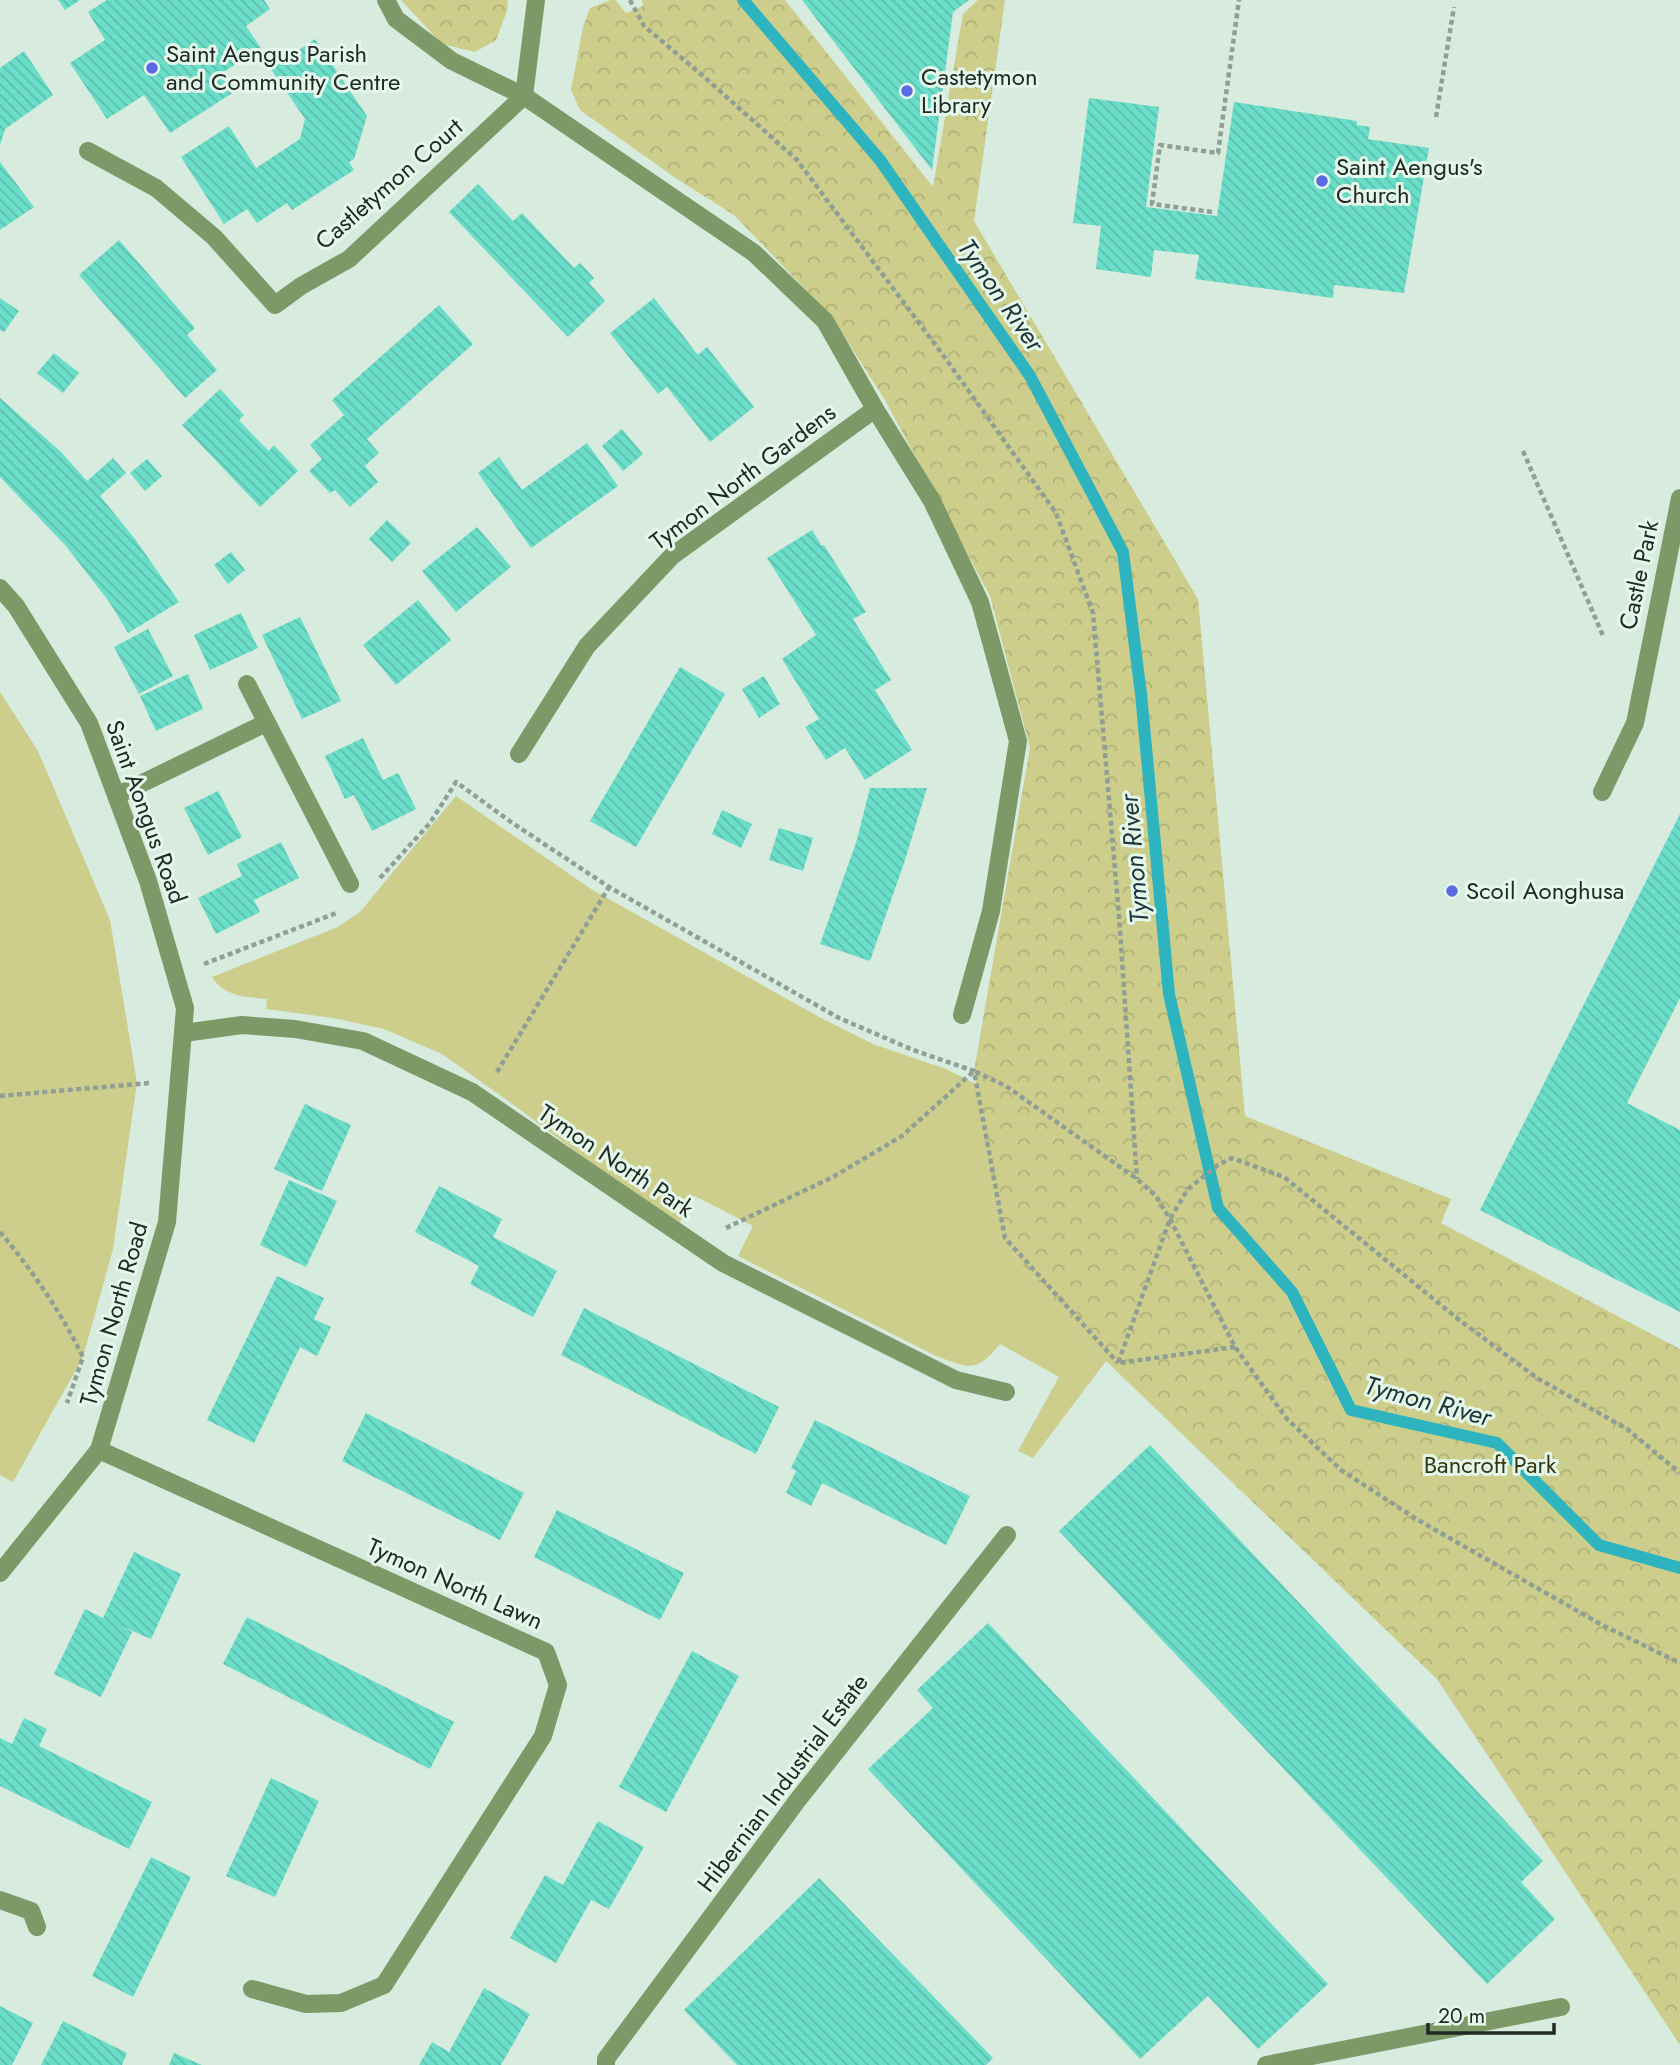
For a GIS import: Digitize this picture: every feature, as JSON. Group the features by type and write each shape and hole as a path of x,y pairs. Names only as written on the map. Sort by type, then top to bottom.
{"street":[{"name":"Tymon North Gardens","path":"386,0 396,19 452,61 524,96 754,253 825,321 875,410 932,501 980,602 1018,741 991,911 962,1015"},
{"path":"524,96 537,0"},
{"name":"Castletymon Court","path":"88,151 156,188 214,237 275,305 349,258 524,96"},
{"name":"Tymon North Gardens","path":"519,754 587,646 673,556 875,410"},
{"name":"Castle Park","path":"1602,793 1635,723 1680,498"},
{"name":"Saint Aongus Road","path":"0,589 16,606 89,723 148,881 185,1008 184,1033"},
{"path":"247,684 350,884"},
{"path":"118,795 266,723"},
{"name":"Tymon North Park","path":"184,1033 242,1025 295,1029 363,1041 472,1092 723,1263 956,1380 1006,1392"},
{"name":"Tymon North Road","path":"0,1573 99,1450 167,1222 184,1033"},
{"name":"Tymon North Lawn","path":"99,1450 547,1652 558,1685 543,1736 384,1985 341,2003 306,2004 253,1989"},
{"name":"Hibernian Industrial Estate","path":"606,2065 606,2059 797,1801 1007,1535"},
{"path":"0,1900 31,1911 37,1927"},
{"path":"1266,2065 1561,2007"}],"path":[{"path":"1212,212 1152,204 1160,145 1218,153 1239,0"},
{"path":"1436,117 1454,7"},
{"path":"1523,451 1604,638"},
{"path":"456,782 609,887 839,1018 1006,1086 1136,1179 1156,1196 1170,1219 1234,1347 1287,1419 1341,1470 1418,1520 1602,1625 1680,1663"},
{"path":"491,1082 609,887"},
{"path":"693,1244 833,1177 902,1136 974,1071"},
{"path":"974,1071 1005,1238 1118,1363"},
{"path":"0,1096 152,1083"},
{"path":"1118,1363 1170,1219 1188,1189 1217,1165 1232,1158 1284,1177 1458,1319 1537,1378 1627,1429 1680,1473"},
{"path":"0,1232 26,1262 83,1357 67,1404"},
{"path":"1118,1363 1234,1347"}],"green space":[{"path":"401,0 508,0 507,11 496,40 475,52 442,44"},
{"name":"Bancroft Park","path":"615,0 626,13 643,6 642,0 785,0 933,187 963,14 978,0 1005,0 974,221 1198,599 1245,1116 1451,1199 1441,1223 1680,1349 1680,2045 1437,1679 1106,1361 999,1238 974,1071 1030,748 990,596 885,400 831,316 734,215 674,177 580,110 571,90 583,27 590,8"},
{"path":"0,692 38,751 110,920 137,1083 113,1249 83,1357 13,1482 0,1475"},
{"path":"456,796 591,889 821,1018 873,1044 946,1069 976,1084 999,1238 1106,1361 1033,1458 1018,1451 1059,1377 1000,1344 984,1360 971,1366 936,1356 738,1256 753,1226 695,1196 679,1223 442,1054 384,1029 333,1018 266,1009 267,999 229,992 212,977 338,927 360,912"}],"building":[{"path":"58,0 80,0 65,10"},
{"name":"Saint Aengus Parish and Community Centre","path":"107,0 264,0 270,9 246,26 261,48 222,73 234,92 170,133 144,95 107,119 70,63 105,40 88,12"},
{"name":"Castetymon Library","path":"802,0 969,0 953,12 932,170"},
{"path":"315,39 367,116 354,159 349,162 354,170 292,210 287,203 257,223 247,209 224,224 181,157 229,126 256,168 300,139 305,119 271,69"},
{"path":"24,51 53,95 5,129 0,145 0,68"},
{"name":"Saint Aengus's Church","path":"1089,98 1159,107 1146,207 1217,216 1234,102 1357,121 1357,125 1370,127 1368,139 1429,148 1404,293 1334,285 1333,298 1195,279 1199,255 1154,250 1151,277 1096,269 1101,226 1073,223"},
{"path":"0,162 34,207 0,230"},
{"path":"478,184 513,221 522,213 574,268 580,263 594,278 589,283 605,301 568,337 449,212"},
{"path":"119,240 195,328 187,335 217,370 185,398 79,275"},
{"path":"0,298 19,311 4,332 0,330"},
{"path":"654,298 698,355 707,347 754,407 710,442 667,387 658,394 610,333"},
{"path":"439,305 473,344 367,439 379,453 365,466 378,482 350,507 335,490 330,493 309,471 322,459 310,445 344,415 332,400"},
{"path":"54,353 79,373 63,393 37,373"},
{"path":"220,389 244,415 239,420 251,433 269,451 274,445 298,471 260,507 182,425"},
{"path":"0,398 61,452 87,481 113,458 126,473 100,496 135,539 179,602 128,633 110,603 66,546 0,477"},
{"path":"622,429 643,454 623,471 602,446"},
{"path":"587,443 618,486 531,548 478,473 499,457 522,490"},
{"path":"147,459 162,476 145,491 130,473"},
{"path":"387,520 411,543 392,562 369,539"},
{"path":"477,527 511,567 456,612 422,571"},
{"path":"812,530 866,612 853,619 891,680 875,690 912,750 865,780 845,748 826,760 805,727 819,719 782,659 816,635 767,558"},
{"path":"231,552 245,570 228,584 214,565"},
{"path":"418,600 451,640 396,685 363,645"},
{"path":"241,613 258,648 210,670 194,635"},
{"path":"300,617 341,701 302,719 262,635"},
{"path":"148,629 173,676 139,694 114,647"},
{"path":"680,667 725,694 636,847 590,821"},
{"path":"188,674 203,709 156,731 140,696"},
{"path":"764,676 780,704 759,718 742,689"},
{"path":"363,738 383,780 398,773 416,809 372,831 354,795 345,799 325,756"},
{"path":"870,788 927,788 870,961 820,944 856,843"},
{"path":"218,791 242,837 208,855 184,808"},
{"path":"722,810 752,824 741,848 712,834"},
{"path":"1680,814 1680,998 1627,1103 1680,1130 1680,1312 1480,1210"},
{"path":"779,828 813,838 803,871 769,860"},
{"path":"281,842 299,878 254,900 260,912 216,934 198,898 242,876 237,864"},
{"path":"305,1104 351,1125 322,1191 274,1169"},
{"path":"289,1180 337,1201 306,1267 260,1245"},
{"path":"439,1186 502,1219 493,1237 557,1271 533,1317 470,1284 479,1266 415,1232"},
{"path":"277,1276 324,1298 314,1319 331,1327 317,1356 300,1347 254,1443 207,1420"},
{"path":"584,1308 779,1407 756,1454 561,1355"},
{"path":"366,1413 524,1493 500,1540 342,1461"},
{"path":"815,1420 970,1496 946,1545 822,1483 811,1506 786,1493 796,1471 791,1468"},
{"path":"1150,1445 1543,1861 1521,1882 1555,1919 1487,1984 1059,1531"},
{"path":"557,1510 684,1573 660,1620 534,1557"},
{"path":"134,1552 181,1574 151,1639 121,1626 132,1632 101,1697 54,1674 85,1609 103,1618"},
{"path":"247,1617 454,1722 430,1769 223,1664"},
{"path":"988,1623 1328,1984 1258,2049 1208,1996 1140,2059 868,1769 933,1708 917,1690"},
{"path":"692,1651 739,1676 666,1812 619,1787"},
{"path":"24,1718 47,1729 39,1746 152,1802 129,1849 0,1786 0,1738 12,1744"},
{"path":"271,1778 319,1801 275,1897 226,1876"},
{"path":"598,1821 644,1847 609,1909 591,1900 556,1963 510,1938 545,1875 563,1885"},
{"path":"151,1857 191,1877 133,1997 92,1976"},
{"path":"819,1878 993,2058 986,2065 737,2065 684,2010"},
{"path":"484,1988 530,2014 501,2065 419,2065 432,2042 449,2052"},
{"path":"0,2006 33,2023 12,2065 0,2065"},
{"path":"63,2021 127,2053 122,2065 41,2065"},
{"path":"174,2053 202,2065 169,2065"}],"waterway":[{"name":"Tymon River","path":"743,0 880,160 1030,376 1123,552 1141,694 1169,994 1218,1208 1292,1292 1351,1410 1497,1443 1599,1545 1680,1568"}],"place":[{"name":"Saint Aengus Parish and Community Centre","path":"152,68"},
{"name":"Castetymon Library","path":"907,91"},
{"name":"Saint Aengus's Church","path":"1322,181"},
{"name":"Scoil Aonghusa","path":"1452,891"}]}
